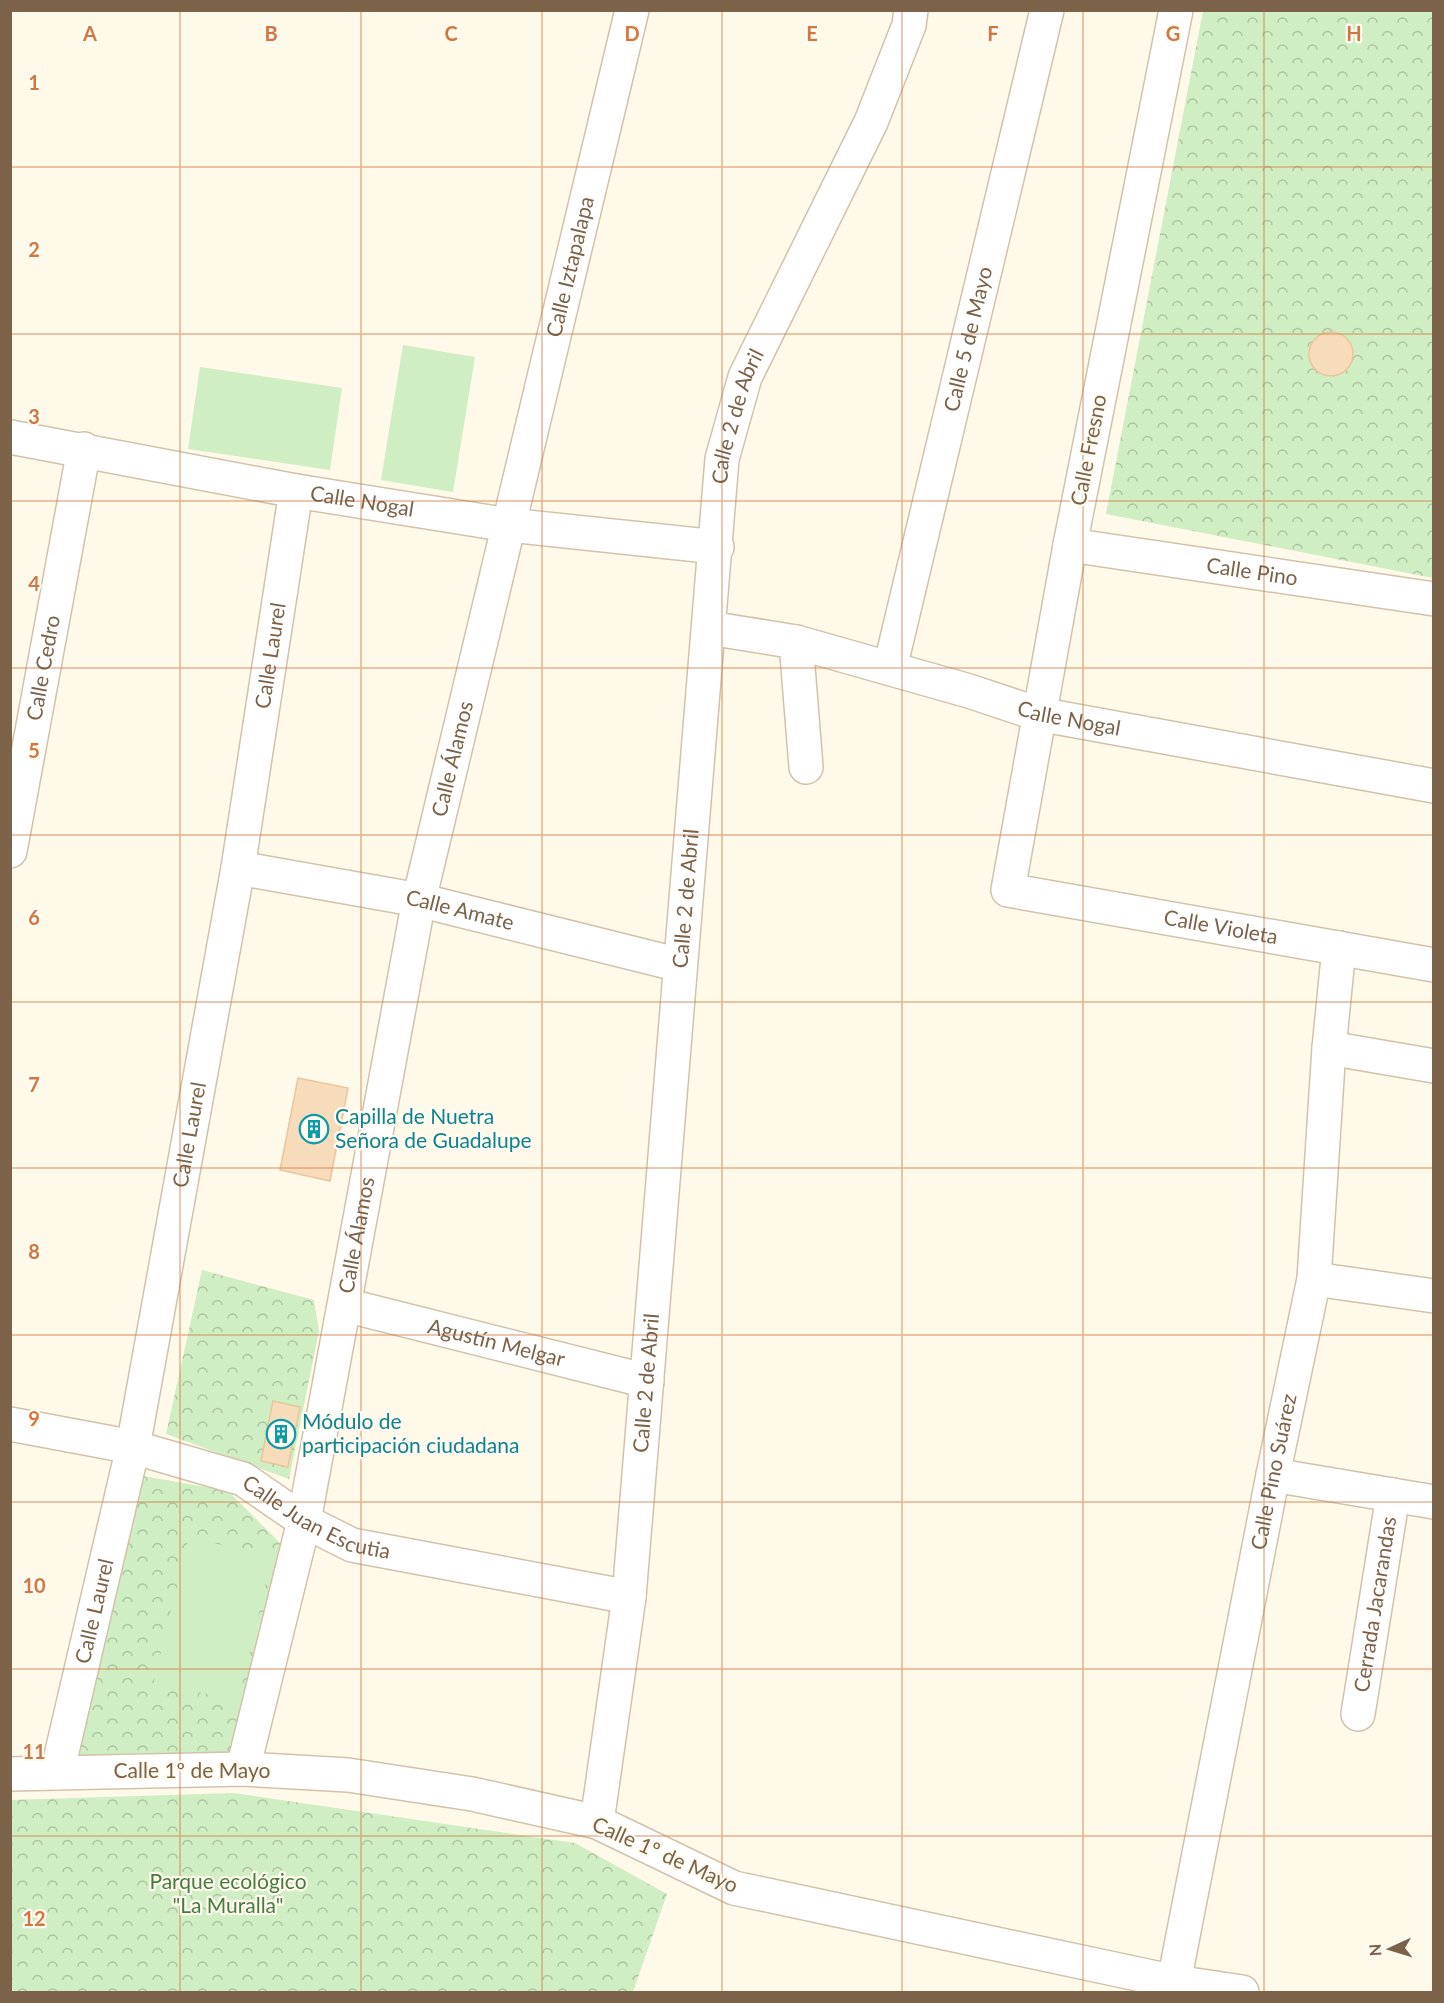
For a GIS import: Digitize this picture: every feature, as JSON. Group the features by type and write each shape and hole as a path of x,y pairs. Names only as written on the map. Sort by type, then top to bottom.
{"street":[{"name":"Calle Iztapalapa","path":"508,525 632,10"},
{"name":"Calle 2 de Abril","path":"597,1822 629,1597 680,965 717,547 722,459 745,377 872,122 909,25 911,10"},
{"name":"Calle 5 de Mayo","path":"890,668 1047,10"},
{"name":"Calle Fresno","path":"1008,890 1070,545 1176,10"},
{"name":"Calle Nogal","path":"10,437 84,449 296,491 508,525 717,547"},
{"name":"Calle Cedro","path":"10,851 84,449"},
{"name":"Calle Laurel","path":"57,1773 133,1447 238,868 296,491"},
{"name":"Calle Álamos","path":"243,1768 304,1521 419,900 508,525"},
{"name":"Calle Pino","path":"1070,545 1434,599"},
{"name":"Calle Nogal","path":"709,628 796,642 890,668 1038,714 1434,786"},
{"path":"796,642 806,766"},
{"name":"Calle Amate","path":"238,868 419,900 680,965"},
{"name":"Calle Violeta","path":"1008,890 1434,965"},
{"name":"Calle Pino Suárez","path":"1173,1987 1273,1475 1314,1279 1329,1048 1339,948"},
{"path":"1329,1048 1434,1066"},
{"path":"1314,1279 1434,1296"},
{"name":"Agustín Melgar","path":"345,1305 647,1381"},
{"name":"Calle Juan Escutia","path":"10,1424 133,1447 243,1479 304,1521 352,1545 629,1597"},
{"path":"1273,1475 1434,1502"},
{"name":"Cerrada Jacarandas","path":"1358,1714 1393,1495"},
{"name":"Calle 1º de Mayo","path":"10,1774 243,1768 359,1777 472,1794 597,1822 734,1888 1173,1987 1242,1992"}],"green space":[{"path":"1203,11 1433,11 1433,578 1106,514"},
{"path":"403,345 475,357 453,492 381,480"},
{"path":"200,367 342,388 330,470 188,449"},
{"path":"202,1270 314,1300 319,1331 289,1479 166,1434"},
{"path":"143,1476 228,1491 283,1546 236,1753 76,1756"},
{"path":"189,1537 272,1557 238,1702 154,1681"},
{"name":"Parque ecológico \"La Muralla\"","path":"233,1793 575,1843 667,1894 633,1992 11,1992 11,1800"}],"building":[{"path":"1331,332 1346,339 1353,354 1346,369 1331,376 1316,369 1309,354 1316,339"},
{"name":"Capilla de Nuetra Señora de Guadalupe","path":"298,1078 348,1088 330,1181 280,1170"},
{"name":"Módulo de participación ciudadana","path":"273,1401 300,1407 288,1467 261,1461"}],"place":[{"name":"Capilla de Nuetra Señora de Guadalupe","path":"314,1129"},
{"name":"Módulo de participación ciudadana","path":"281,1434"}]}
